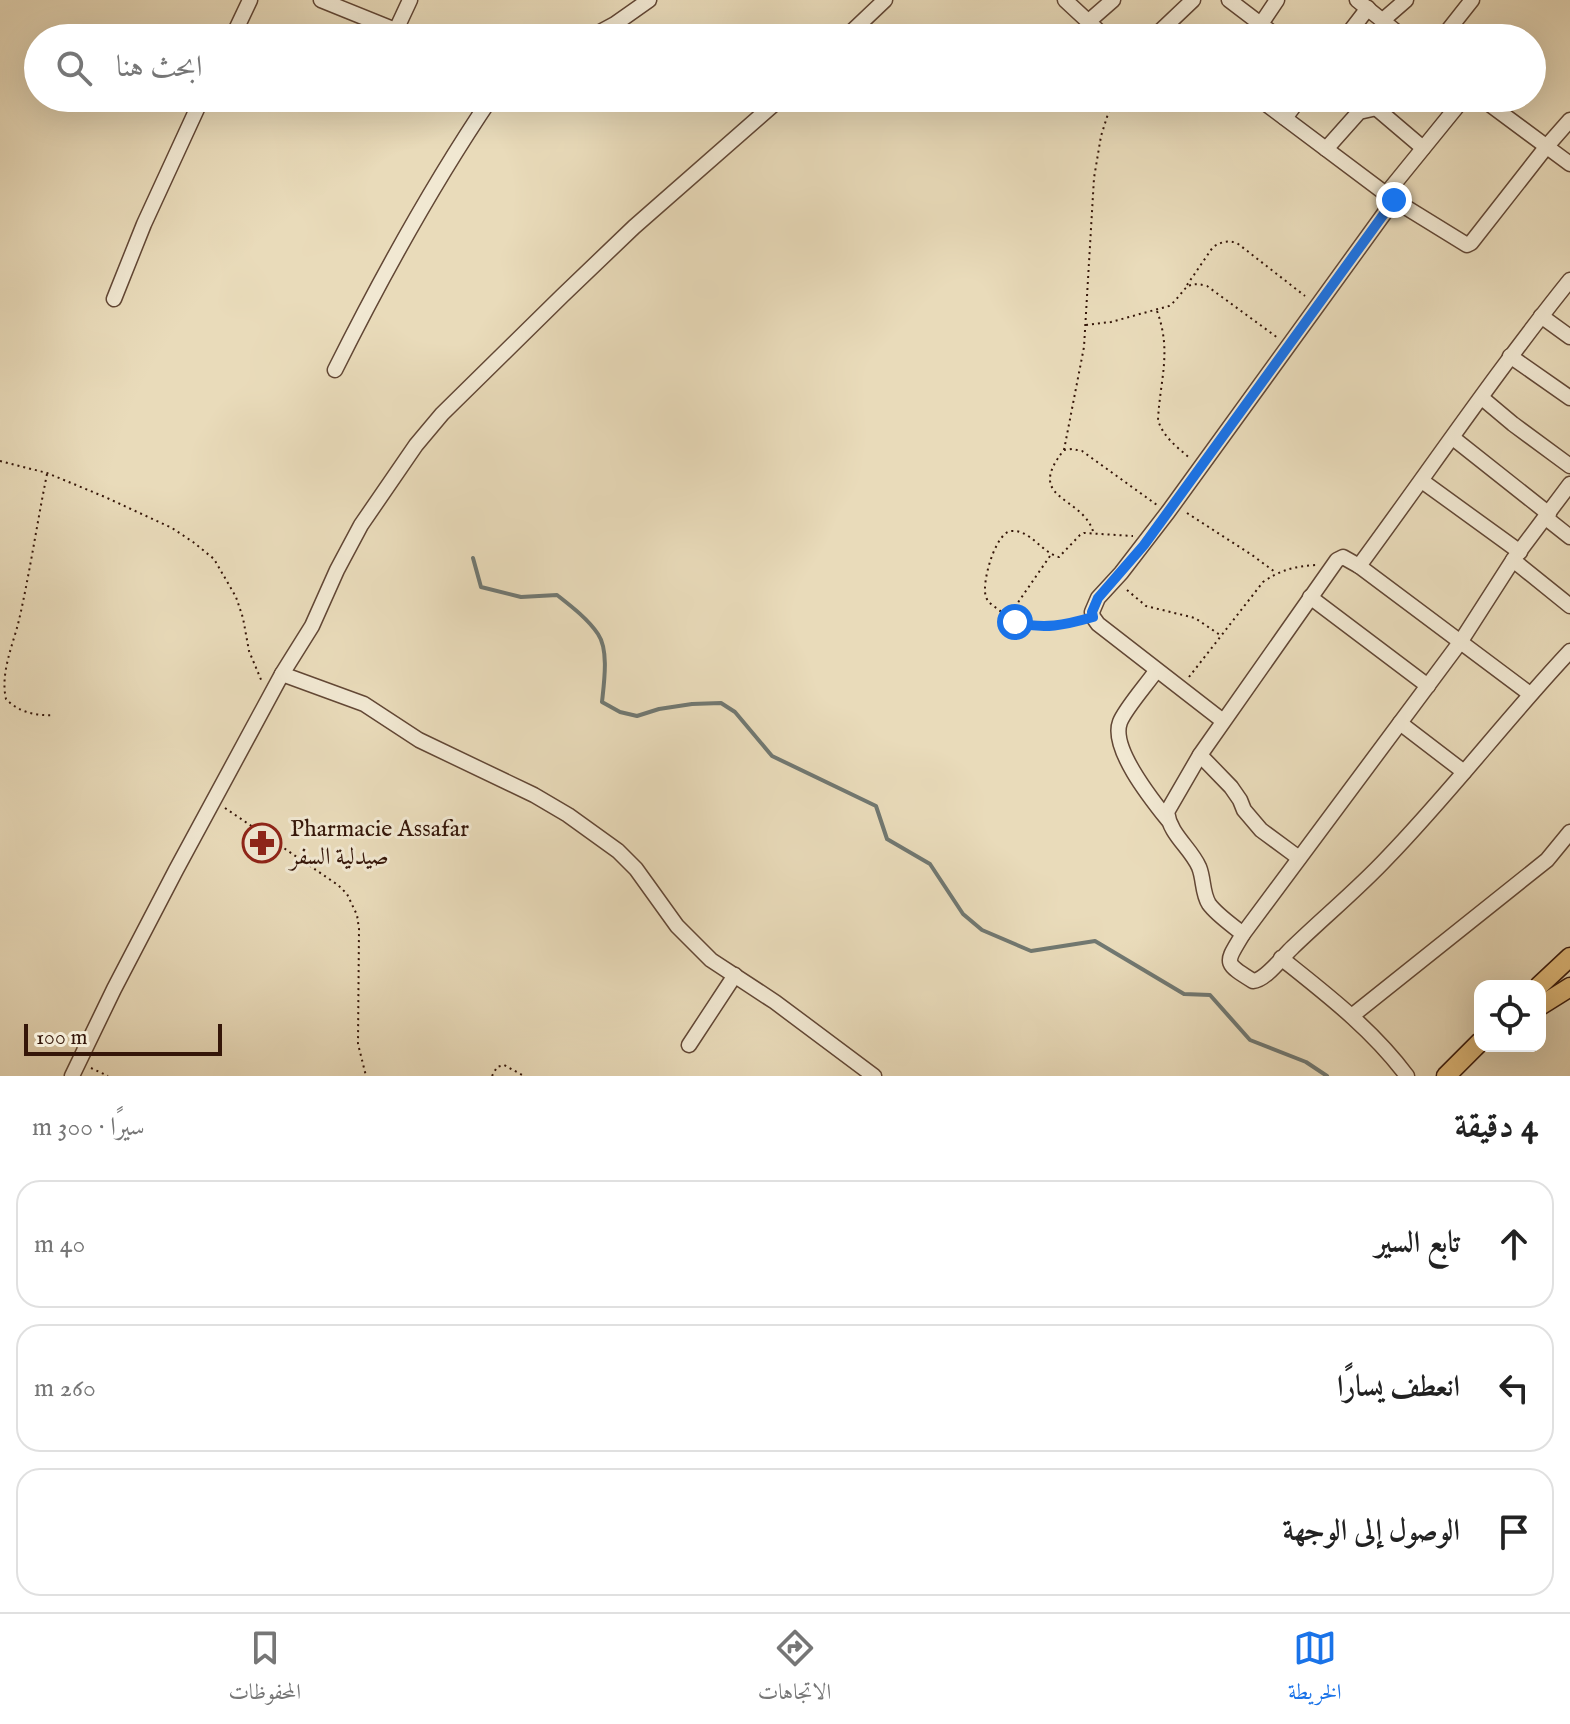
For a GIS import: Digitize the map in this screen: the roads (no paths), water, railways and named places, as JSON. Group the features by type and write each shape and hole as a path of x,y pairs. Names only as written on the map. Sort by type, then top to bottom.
{"main road":[{"path":"1545,980 1570,957"},
{"path":"1546,1002 1570,987"},
{"path":"1446,1076 1474,1048"}],"street":[{"path":"239,24 250,0"},
{"path":"321,0 381,24"},
{"path":"399,24 410,0"},
{"path":"615,24 649,0"},
{"path":"860,24 885,0"},
{"path":"1065,0 1092,24"},
{"path":"1089,21 1113,0"},
{"path":"1169,24 1193,0"},
{"path":"1229,0 1261,24 1277,0"},
{"path":"1383,20 1406,0"},
{"path":"1452,24 1467,2"},
{"path":"1352,24 1362,4 1388,24"},
{"path":"114,299 144,224 196,112"},
{"path":"335,370 402,241 482,112"},
{"path":"72,1076 214,800 282,674 312,626 361,525 416,445 442,414 634,227 765,112"},
{"path":"1277,112 1390,197 1464,245 1469,244 1570,120"},
{"path":"1285,118 1290,112"},
{"path":"1326,149 1359,112"},
{"path":"1381,112 1423,148"},
{"path":"1223,721 1098,624 1092,612 1098,598 1150,537 1318,306 1423,148 1453,112"},
{"path":"1500,112 1570,164"},
{"path":"1359,566 1510,356 1570,280"},
{"path":"1541,316 1570,337"},
{"path":"1510,356 1570,398"},
{"path":"1482,398 1570,466"},
{"path":"1453,438 1570,537"},
{"path":"1422,481 1517,556 1570,606"},
{"path":"1570,484 1517,556 1461,641 1243,934 1229,963 1253,981 1262,979 1387,859 1570,651"},
{"path":"1168,820 1170,804 1200,755 1310,597 1337,560 1343,557 1530,694"},
{"path":"1310,597 1428,686"},
{"path":"1156,671 1121,720 1120,744 1154,803 1193,857 1207,901 1243,934"},
{"path":"282,674 364,704 430,746 534,795 568,815 618,851 636,869 677,926 711,960 796,1016 874,1076"},
{"path":"1400,723 1464,772"},
{"path":"1200,755 1231,787 1244,810 1261,830 1299,858"},
{"path":"1353,1015 1547,860 1570,832"},
{"path":"1281,958 1353,1015 1407,1076"},
{"path":"689,1045 735,975"}],"waterway":[{"path":"473,558 481,587 521,597 557,595 589,623 604,649 602,702 620,712 637,716 659,709 721,703 735,712 772,756 876,806 887,839 930,864 963,914 982,930 1031,951 1095,941 1184,994 1210,995 1250,1040 1306,1062 1327,1076"}],"place":[{"name":"Pharmacie Assafar صيدلية السفر","path":"262,843"}]}
